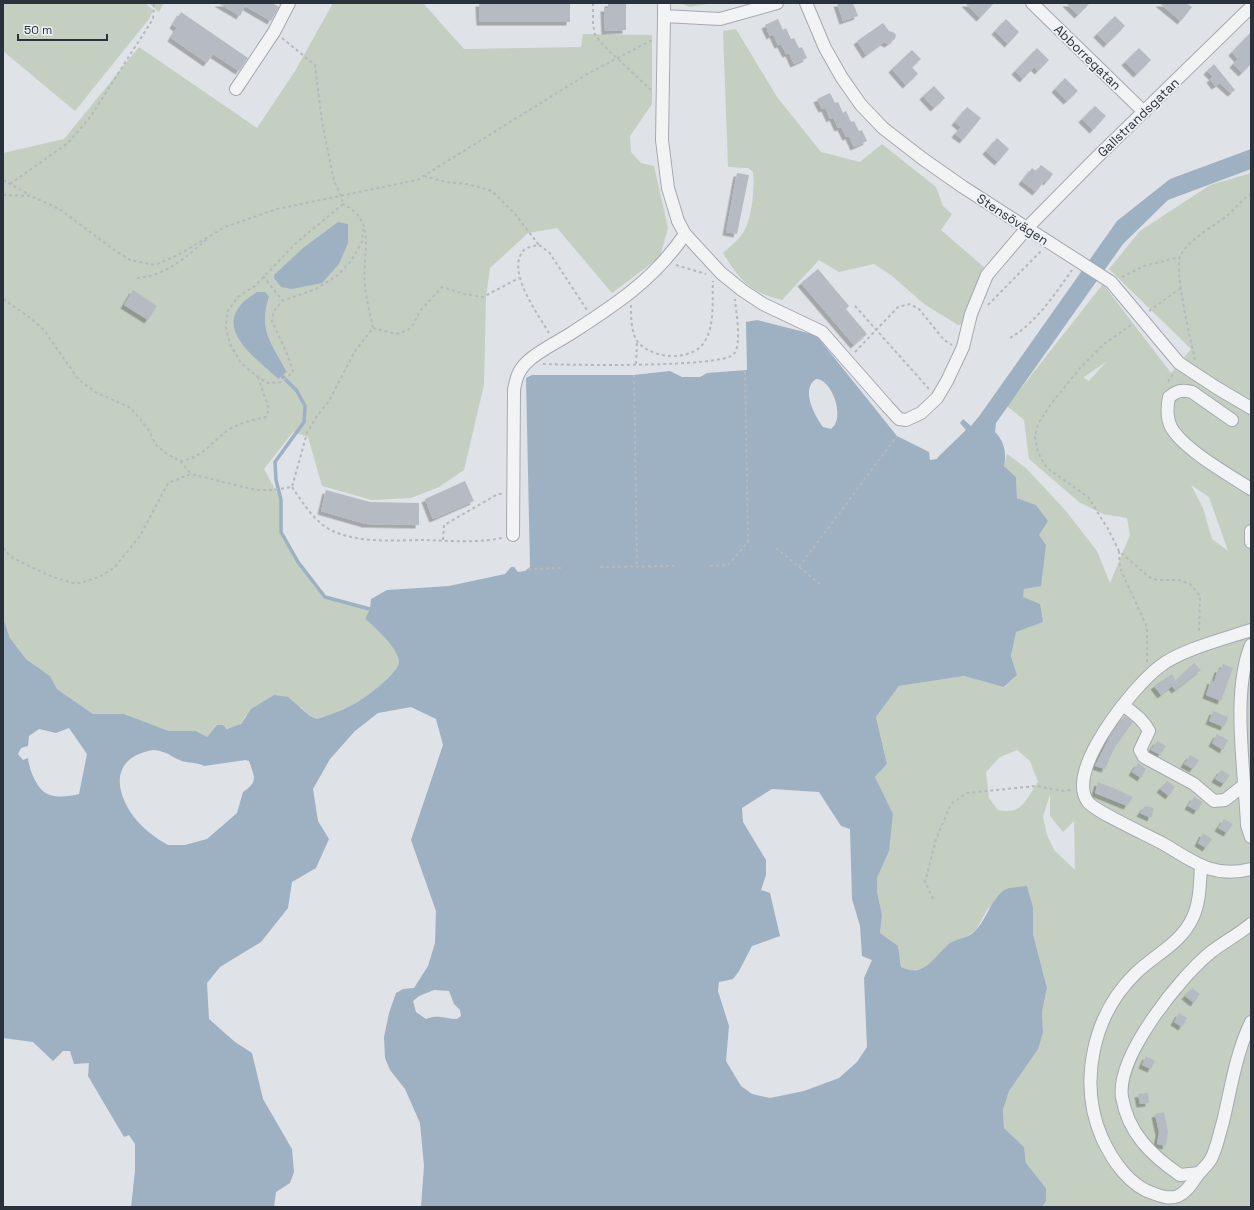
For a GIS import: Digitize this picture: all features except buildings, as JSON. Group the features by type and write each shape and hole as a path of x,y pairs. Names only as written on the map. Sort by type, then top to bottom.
{"street":[{"path":"236,89 274,32 289,3"},
{"path":"664,3 662,140 668,188 678,221 685,234 720,274 763,304 822,332 847,359"},
{"path":"664,16 720,19 777,3"},
{"name":"Stensövägen","path":"806,3 824,48 842,78 861,105 883,128 928,163 1048,243 1080,261 1111,282 1142,317 1170,355 1198,376 1251,408"},
{"name":"Abborregatan","path":"1032,3 1144,112"},
{"name":"Gallstrandsgatan","path":"847,359 898,419 906,420 921,413 937,398 947,381 963,347 971,314 987,275 1027,228 1251,7"},
{"path":"513,536 514,390 519,371 530,359 593,319 630,293 666,261 685,234"},
{"path":"1232,420 1192,392 1184,389 1166,394 1168,418 1171,427 1199,454 1251,489"},
{"path":"1251,531 1251,542"},
{"path":"1251,630 1198,647 1159,667 1146,679 1123,705 1089,759 1082,788 1089,802 1097,809 1201,866 1219,872 1242,872 1251,869"},
{"path":"1251,646 1242,674 1241,722 1247,825 1251,837"},
{"path":"1123,705 1146,725 1149,732 1140,750 1144,757 1194,784 1214,801 1225,800 1244,785"},
{"path":"1201,866 1199,891 1194,916 1182,936 1136,973 1123,987 1109,1008 1098,1036 1090,1070 1090,1096 1100,1133 1117,1165 1134,1182 1150,1193 1168,1198 1179,1196 1188,1188 1211,1159 1217,1143 1241,1045 1251,1022"},
{"path":"1199,1173 1180,1175 1141,1143 1132,1126 1122,1096 1123,1079 1131,1057 1155,1013 1172,991 1211,952 1251,924"}],"path":[{"path":"10,184 68,143 91,116 153,19 154,3"},
{"path":"593,3 595,36 663,100"},
{"path":"274,32 315,65 322,122 334,181 343,204 351,208 360,217 366,232 367,243 364,284 373,328 355,351 329,401 317,416 307,433 297,475 292,487"},
{"path":"3,180 31,196 61,210 113,250 130,260 155,265 178,255 226,227 277,209 417,180 523,112 589,73 642,47 664,32"},
{"path":"424,176 446,182 467,184 492,191 515,214 539,245 549,252 593,319"},
{"path":"1111,282 1144,266 1179,257 1201,234 1228,215 1251,194"},
{"path":"3,195 31,196"},
{"path":"343,204 297,242 262,276 254,286 238,297 227,312 226,328 230,344 241,363 258,377 268,383 282,382 293,372 288,356 272,321 274,311 282,300 316,289 338,275 352,261 362,242 363,227"},
{"path":"137,278 157,274 175,265 213,234"},
{"path":"986,307 1048,243"},
{"path":"539,245 525,248 520,256 518,272 534,307 555,344"},
{"path":"1179,257 1181,288 1198,376"},
{"path":"637,341 656,354 678,356 698,350 709,334 713,275 686,269 666,261"},
{"path":"1010,338 1021,332 1036,316 1080,261"},
{"path":"262,276 282,300"},
{"path":"373,328 396,334 408,330 413,325 420,311 442,287 464,294 483,297 520,278"},
{"path":"1146,679 1147,627 1120,568 1119,551 1108,529 1088,496 1047,468 1038,453 1035,437 1038,424 1080,367 1104,344 1181,288"},
{"path":"530,359 533,363 553,365 690,364 730,357 734,354 737,344 735,292"},
{"path":"630,293 632,298 633,327 637,341 636,364"},
{"path":"3,299 29,317 44,330 78,379 95,392 131,408 148,429 156,445 167,454 180,461 191,474"},
{"path":"847,359 898,307 910,304 919,309 944,340 950,344 963,347"},
{"path":"854,306 877,329 937,398"},
{"path":"1166,394 1179,363"},
{"path":"710,566 728,565 748,542 745,370"},
{"path":"634,375 637,567"},
{"path":"180,461 193,459 228,430 240,424 266,417 269,409 258,377"},
{"path":"799,567 897,436"},
{"path":"3,548 11,557 27,565 53,577 76,584 99,577 114,568 140,536 168,483 191,474 256,490 273,490 292,487"},
{"path":"292,487 321,524 333,532 368,539 493,540 513,536"},
{"path":"443,540 444,525 498,494 514,493"},
{"path":"776,548 821,585"},
{"path":"1119,551 1153,578 1165,581 1179,580 1190,584 1200,596 1198,647"},
{"path":"600,567 674,566"},
{"path":"528,569 564,568"},
{"path":"933,899 925,882 936,839 951,804 967,793 1036,786 1064,791 1082,788"}],"green space":[{"path":"3,3 145,3 153,10 149,19 75,111 3,51"},
{"path":"148,3 164,3 159,12"},
{"path":"333,3 423,3 464,49 581,47 583,34 652,35 652,104 630,136 631,152 641,163 654,166 668,228 660,257 612,293 557,228 528,233 490,268 486,297 484,385 464,470 439,487 411,498 372,500 322,486 308,437 293,432 264,469 281,500 281,532 298,562 325,597 370,609 365,619 375,627 396,651 399,662 387,680 364,698 352,705 317,719 310,716 301,707 246,715 240,724 234,728 227,728 217,725 207,737 196,731 169,731 124,714 93,714 57,689 50,676 26,659 10,638 3,618 3,153 64,139 139,47 257,128 295,71","holes":["257,292 269,297 265,319 266,328 272,345 287,372 278,379 263,364"]},
{"path":"680,3 712,3 690,7"},
{"path":"736,29 777,97 821,152 860,162 882,144 936,187 943,206 952,214 941,230 985,268 971,298 966,323 958,325 924,304 891,275 874,264 839,272 819,260 782,300 753,289 746,284 734,270 723,253 741,236 745,230 752,205 754,187 753,172 748,168 728,167 723,31"},
{"path":"1251,173 1251,1207 1042,1207 1046,1201 1046,1188 1026,1163 1024,1147 1004,1128 1003,1110 1009,1091 1037,1049 1043,1033 1042,1012 1047,988 1033,934 1033,907 1027,886 1006,889 987,910 976,930 963,939 952,942 926,968 909,971 901,967 901,962 895,948 880,933 882,915 877,891 877,878 889,851 875,777 887,764 876,717 899,686 964,676 1005,687 1017,675 1011,656 1024,589 1039,535 1036,505 1017,498 1016,477 1004,466 1007,454 1026,468 1066,511 1097,551 1110,583 1130,535 1127,518 1103,514 1079,502 1029,459 1024,420 1007,406 1103,284 1171,373 1191,349 1109,269 1140,231 1210,185","holes":["1106,362 1089,381 1084,377","1191,485 1209,497 1228,551 1212,539 1203,508","1017,750 1030,761 1038,782 1022,805 1013,810 998,810 989,798 986,772 1000,757","1050,794 1050,816 1063,832 1074,821 1075,870 1054,850 1047,835 1043,817"]}],"water":[{"path":"1251,149 1251,169 1168,200 1123,244 996,423 995,432 1003,443 1005,452 1004,466 1016,477 1017,498 1036,505 1048,521 1039,535 1046,545 1041,586 1024,589 1023,597 1040,604 1043,622 1016,632 1011,656 1017,675 1004,687 964,676 899,686 876,717 887,764 875,777 893,814 889,851 877,878 877,891 882,915 880,933 898,946 901,967 909,970 923,968 950,943 972,934 979,927 996,898 1006,889 1027,886 1033,907 1033,934 1047,988 1042,1012 1043,1033 1038,1049 1009,1091 1003,1110 1004,1128 1024,1147 1026,1163 1046,1188 1046,1201 1042,1207 421,1207 424,1166 420,1123 405,1089 390,1070 385,1058 384,1037 389,1013 396,993 403,989 414,988 428,966 435,943 436,911 411,840 443,745 436,719 411,707 378,713 355,731 330,759 313,789 318,821 329,839 316,868 292,882 288,908 261,942 220,967 207,983 209,1019 235,1042 252,1053 263,1099 292,1149 294,1172 290,1183 276,1192 274,1207 131,1207 135,1171 135,1144 129,1135 124,1137 88,1076 89,1063 74,1064 70,1051 63,1051 53,1061 33,1042 3,1038 3,618 10,638 26,659 50,676 57,689 93,714 124,714 169,731 196,731 207,737 217,725 223,725 227,729 241,724 251,709 274,695 288,697 310,716 317,719 335,713 357,702 387,680 399,662 398,657 391,645 380,632 365,619 370,609 371,599 387,590 449,586 505,574 511,567 514,567 518,572 525,571 530,567 526,378 532,375 634,375 670,371 682,377 700,377 707,373 747,370 746,322 757,320 816,335 897,436 929,452 930,460 937,459 966,430 960,423 963,419 971,426 980,415 1117,221 1170,179","holes":["816,379 822,381 832,392 837,408 837,417 835,424 831,429 823,427 813,410 809,396 811,384","69,728 87,754 79,794 61,797 46,793 35,780 28,758 23,760 18,754 21,748 28,746 29,736 39,729 56,733","153,750 167,753 181,761 204,766 246,760 249,761 254,778 251,785 243,792 237,813 207,839 185,845 168,845 159,840 137,821 122,796 120,776 123,767 130,759","772,789 819,792 841,826 850,829 852,899 860,926 862,956 872,960 864,978 867,1047 857,1062 839,1078 804,1091 770,1098 752,1094 741,1086 726,1061 729,1026 718,991 719,982 733,979 739,971 752,946 780,936 770,893 761,890 766,875 766,860 743,822 742,808","434,990 449,991 454,1004 460,1010 461,1016 457,1019 438,1017 426,1019 416,1012 413,1001 419,996"]},
{"path":"338,222 348,224 348,243 339,264 322,283 292,289 281,287 274,278 274,275 303,248"},
{"path":"257,292 265,292 269,297 265,319 266,328 272,345 287,372 278,379 252,356 237,336 234,326 234,316 240,306"}],"waterway":[{"path":"282,376 297,391 305,406 304,422 275,462 276,480 281,500 281,532 298,562 325,597 370,609"}]}
